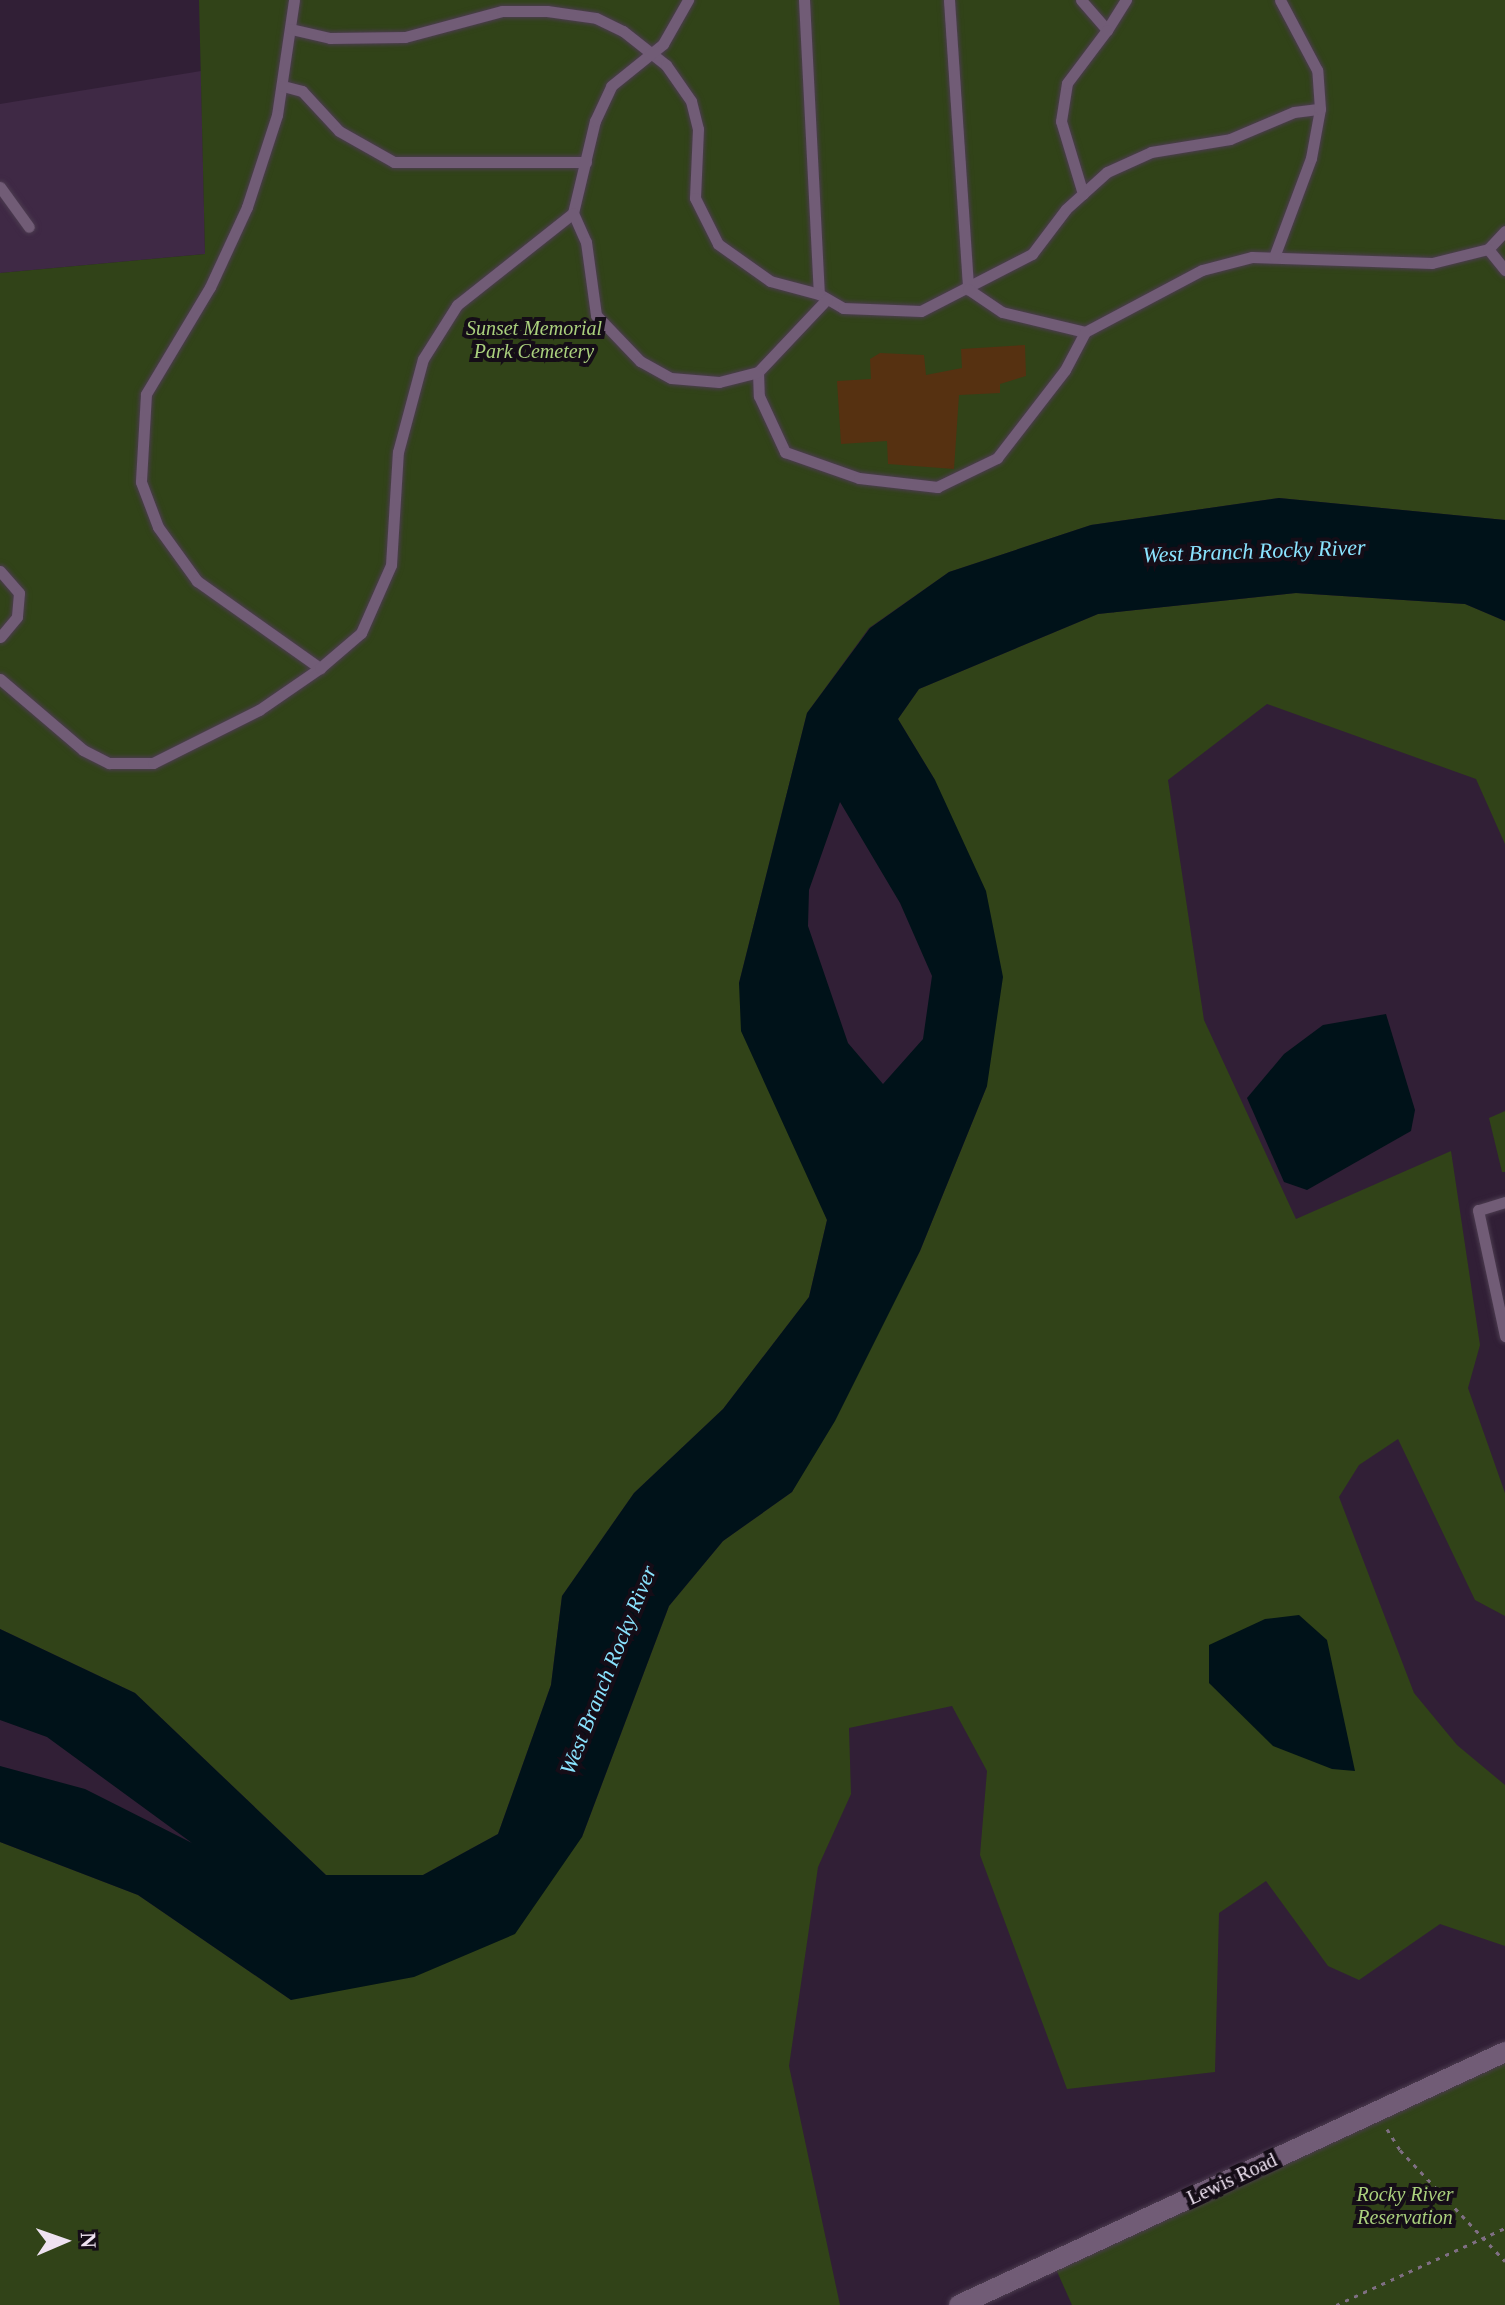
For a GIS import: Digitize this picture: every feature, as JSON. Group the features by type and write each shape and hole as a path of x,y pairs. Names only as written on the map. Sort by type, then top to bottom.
{"street":[{"name":"Lewis Road","path":"959,2305 1505,2052"}],"lane":[{"path":"294,0 283,86 247,207 210,287 146,394 141,482 158,527 197,581 320,668"},
{"path":"490,14 495,0"},
{"path":"0,679 83,750 109,763 153,763 247,717 320,668 361,633 391,565 398,452 423,359 457,305 573,213 611,86 652,52 688,0"},
{"path":"573,213 586,242 596,315 640,361 671,378 719,382 758,372 823,297 804,0"},
{"path":"949,0 968,289"},
{"path":"1081,0 1107,30"},
{"path":"1083,194 1061,121 1067,83 1126,0"},
{"path":"1274,257 1311,158 1320,109 1317,70 1280,0"},
{"path":"291,29 330,38 405,37 490,14 596,18 652,52 691,101 698,129 695,198 718,244 770,281 870,314 921,311 1032,254 1083,194 1107,172 1151,152 1230,139 1294,112 1320,109"},
{"path":"283,86 302,91 339,131 394,162 586,162"},
{"path":"0,187 29,227"},
{"path":"758,372 759,396 785,452 822,470 937,487 997,458 1065,370 1085,332 1202,270 1274,257 1432,263 1488,249 1505,231"},
{"path":"1488,249 1505,270"},
{"path":"968,289 1002,312 1085,332"},
{"path":"0,571 19,593 17,617 0,637"},
{"path":"1505,1202 1478,1210 1505,1336"}],"path":[{"path":"1377,2112 1400,2150 1505,2261"},
{"path":"1336,2305 1479,2235 1505,2228"}],"shaded area":[{"path":"201,71 205,254 0,273 0,104"}],"green space":[{"name":"Sunset Memorial Park Cemetery","path":"199,0 1505,0 1505,520 1279,498 1091,525 949,572 869,628 807,713 739,983 827,1220 809,1297 723,1409 634,1493 562,1596 551,1685 498,1834 423,1875 326,1875 135,1693 0,1629 0,273 205,254"},
{"path":"1296,593 1465,604 1505,621 1505,844 1476,779 1267,704 1168,780 1204,1020 1296,1219 1451,1151 1480,1345 1468,1388 1505,1493 1505,1616 1475,1600 1398,1439 1359,1465 1339,1497 1414,1693 1457,1745 1505,1785 1505,1946 1440,1924 1359,1980 1328,1966 1266,1881 1219,1913 1215,2072 1067,2089 980,1855 987,1771 952,1706 849,1728 851,1794 818,1867 789,2066 840,2305 0,2305 0,1842 138,1895 291,2000 582,1837 669,1606 723,1541 792,1492 920,1251 987,1086 935,780 898,719 919,689 1098,614"},
{"path":"1505,1111 1505,1172 1502,1172 1489,1118"},
{"name":"Rocky River Reservation","path":"1505,2051 1505,2305 1072,2305 1051,2258"}],"water":[{"name":"West Branch Rocky River","path":"1279,498 1505,520 1505,621 1465,604 1296,593 1098,614 919,689 898,719 935,780 986,891 1003,977 987,1086 920,1251 835,1421 792,1492 723,1541 669,1606 582,1837 515,1934 414,1977 291,2000 138,1895 0,1842 0,1766 85,1789 192,1843 47,1737 0,1720 0,1629 135,1693 326,1875 423,1875 498,1834 551,1685 562,1596 634,1493 723,1409 809,1297 827,1220 741,1031 739,983 807,713 870,628 949,572 1091,525","holes":["840,802 900,903 932,976 923,1039 883,1084 848,1043 808,926 809,890"]},
{"path":"1386,1014 1415,1110 1411,1131 1307,1190 1284,1182 1247,1098 1284,1054 1323,1025"},
{"path":"1299,1615 1327,1640 1355,1771 1332,1769 1273,1746 1209,1683 1209,1645 1265,1619"}],"building":[{"path":"1025,345 1026,376 1000,384 1000,393 959,395 954,469 888,464 887,441 841,444 837,381 871,379 870,359 880,353 924,355 926,375 962,368 961,349"}]}
